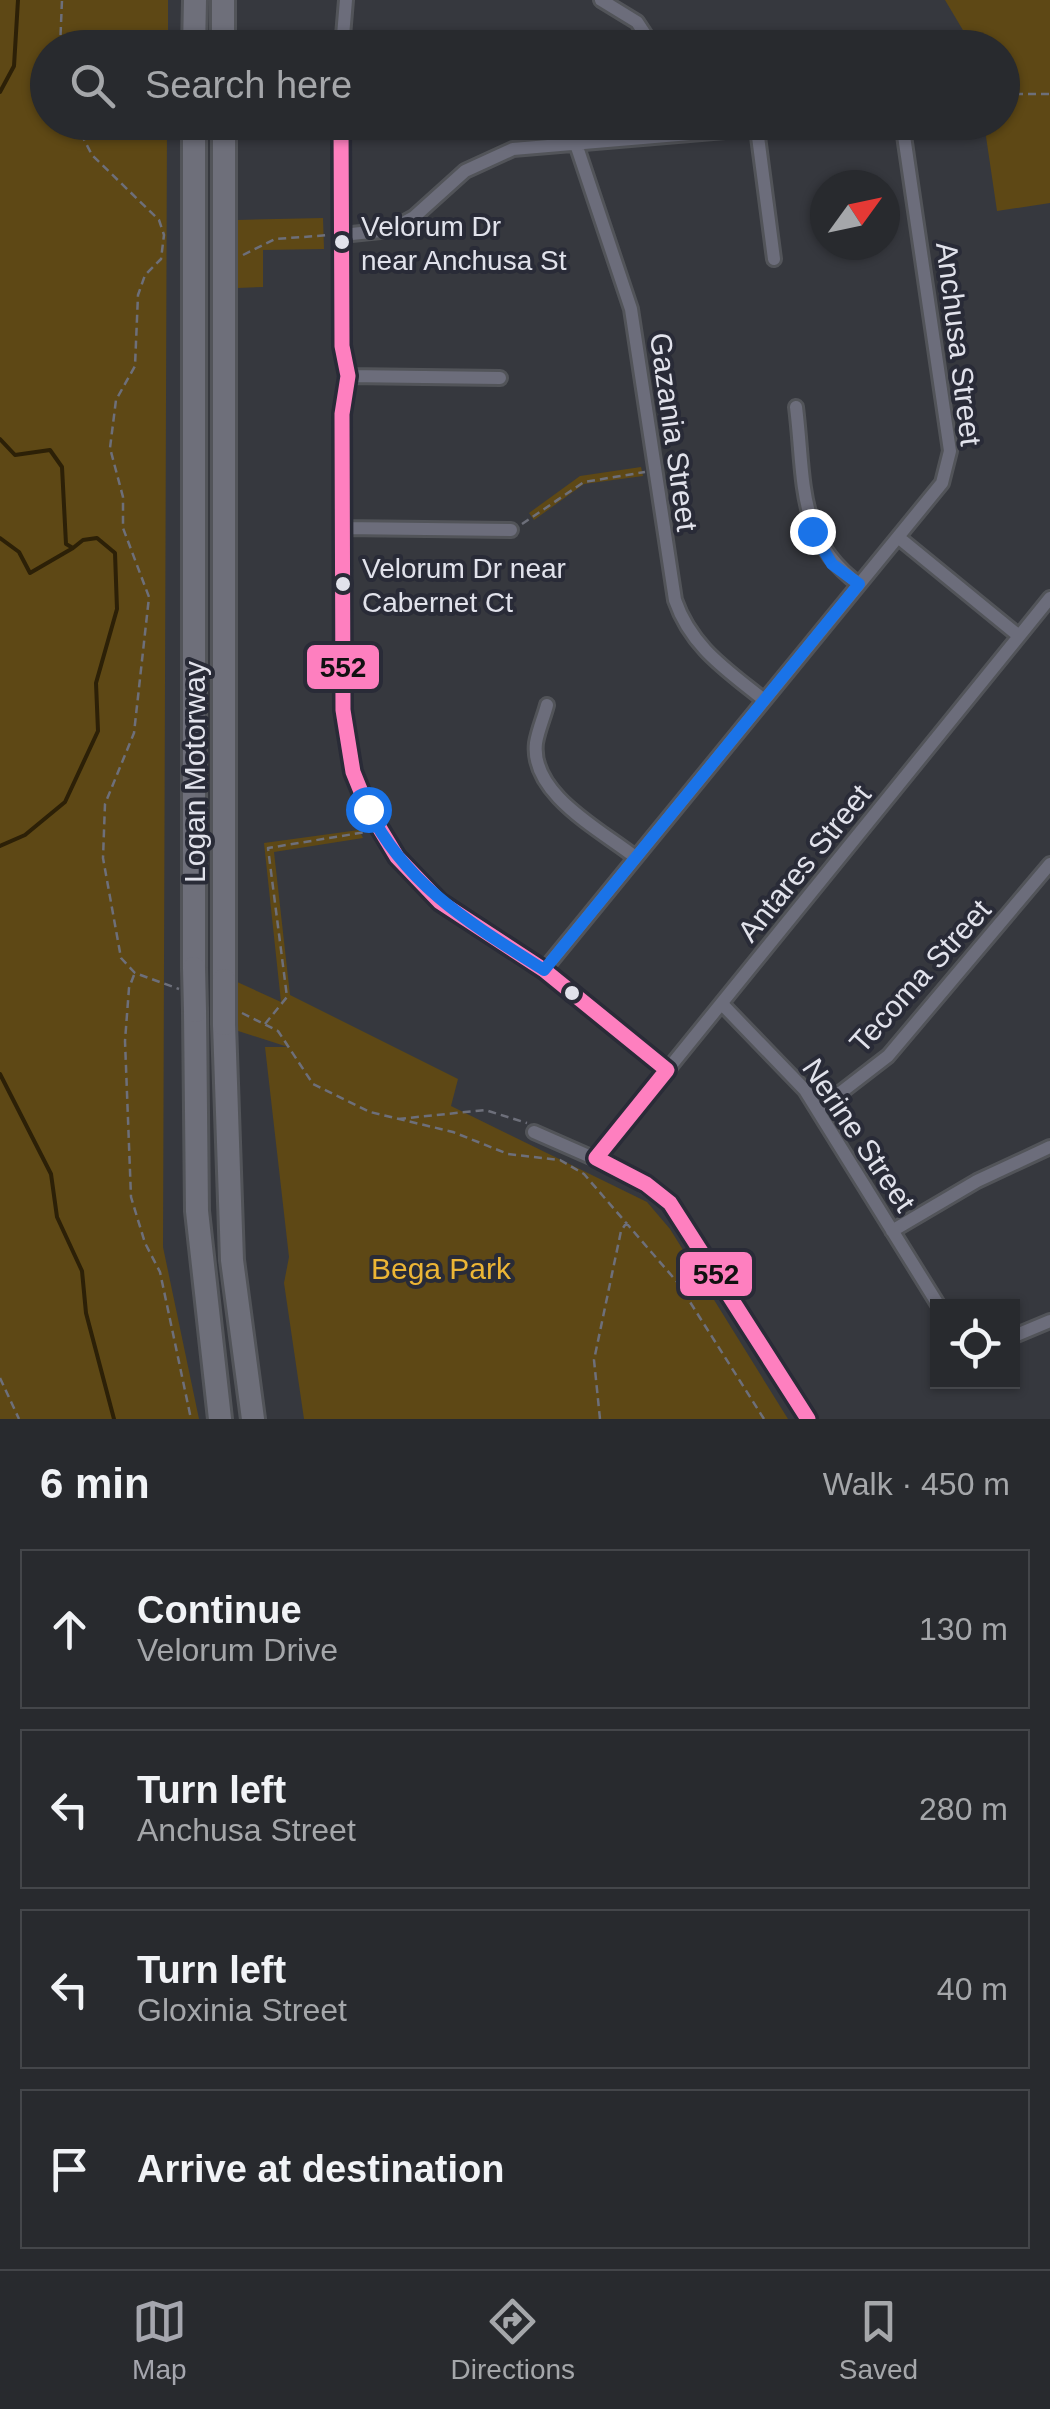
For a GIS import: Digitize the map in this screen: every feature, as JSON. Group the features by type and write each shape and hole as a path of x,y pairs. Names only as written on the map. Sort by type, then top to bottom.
{"highway":[{"path":"194,0 194,30"},
{"path":"223,30 224,0"},
{"name":"Logan Motorway","path":"194,140 197,1211 220,1419"},
{"name":"Logan Motorway","path":"224,140 224,1024 232,1260 253,1419"}],"street":[{"path":"344,30 346,0"},
{"path":"601,0 637,22 642,30"},
{"path":"342,140 342,346 348,376 342,414 342,528 346,732 353,772 377,827 410,873 440,902 544,970 667,1070"},
{"path":"342,235 390,230 486,158 514,149 601,140"},
{"path":"758,140 774,259"},
{"name":"Anchusa Street","path":"544,970 942,483 950,451 908,140"},
{"name":"Gazania Street","path":"576,144 631,309 669,573 682,621 707,655 764,700"},
{"path":"348,376 500,378"},
{"path":"796,407 812,531 832,564 859,584"},
{"path":"342,528 512,530"},
{"path":"898,537 1019,636"},
{"name":"Antares Street","path":"596,1158 1050,598"},
{"path":"547,704 536,744 538,768 551,790 635,857"},
{"name":"Tecoma Street","path":"818,1110 888,1056 1050,864"},
{"name":"Nerine Street","path":"722,1004 795,1078 935,1299"},
{"path":"534,1132 646,1184 670,1203 808,1419"},
{"path":"892,1231 987,1176 1050,1146"},
{"path":"1020,1334 1050,1321"}],"path":[{"path":"61,30 62,0"},
{"path":"1020,94 1050,94"},
{"path":"84,140 92,155 160,220 164,235 161,259"},
{"path":"237,256 274,239 342,235"},
{"path":"176,257 161,259 144,275 138,295 135,366 116,400 110,448 128,544 149,596 134,733 105,804 102,858 114,938 120,958 135,973 129,988 125,1040 131,1197 145,1243 160,1272 191,1419"},
{"path":"512,530 584,482 656,470"},
{"path":"265,1024 288,997 268,848 362,834 377,827"},
{"path":"253,1017 288,1041 301,1070 313,1084 396,1119 453,1132 508,1154 560,1160 584,1174 628,1220 678,1283 764,1419"},
{"path":"396,1119 485,1110 520,1118 534,1132"},
{"path":"600,1419 594,1360 620,1231 628,1220"},
{"path":"0,1378 19,1419"}],"green space":[{"path":"0,0 168,0 168,30 30,30 30,140 167,140 163,1247 199,1419 0,1419"},
{"path":"945,0 1050,0 1050,203 997,211 987,140 1020,140 1020,30 963,30"},
{"path":"323,218 324,249 263,250 263,287 237,288 237,220"},
{"path":"641,467 643,476 584,484 534,520 529,513 580,476"},
{"name":"Bega Park","path":"359,830 363,838 274,852 290,995 458,1079 451,1106 647,1202 670,1229 788,1419 304,1419 284,1283 289,1257 265,1047 288,1047 235,1030 235,981 281,1002 264,843"}],"waterway":[{"path":"0,92 14,66 18,0"},
{"path":"0,439 15,455 50,450 62,467 66,544 73,548 83,540 97,538 115,553 117,609 96,683 98,731 65,802 25,835 0,846"},
{"path":"0,538 19,552 30,573 73,548"},
{"path":"0,1074 51,1174 57,1217 82,1271 86,1313 114,1419"}],"transit line":[{"name":"552","path":"341,140 342,346 348,376 342,414 343,710 353,772 368,809 397,857 440,902 544,970 667,1070"},
{"name":"552","path":"596,1158 667,1070"},
{"name":"552","path":"596,1158 646,1184 670,1203 808,1419"}],"place":[{"name":"Velorum Dr near Anchusa St","path":"342,242"},
{"name":"Velorum Dr near Cabernet Ct","path":"343,584"}],"route":[{"path":"368,809 387,844 424,888 458,915 544,970 859,584 832,564 812,531"}]}
